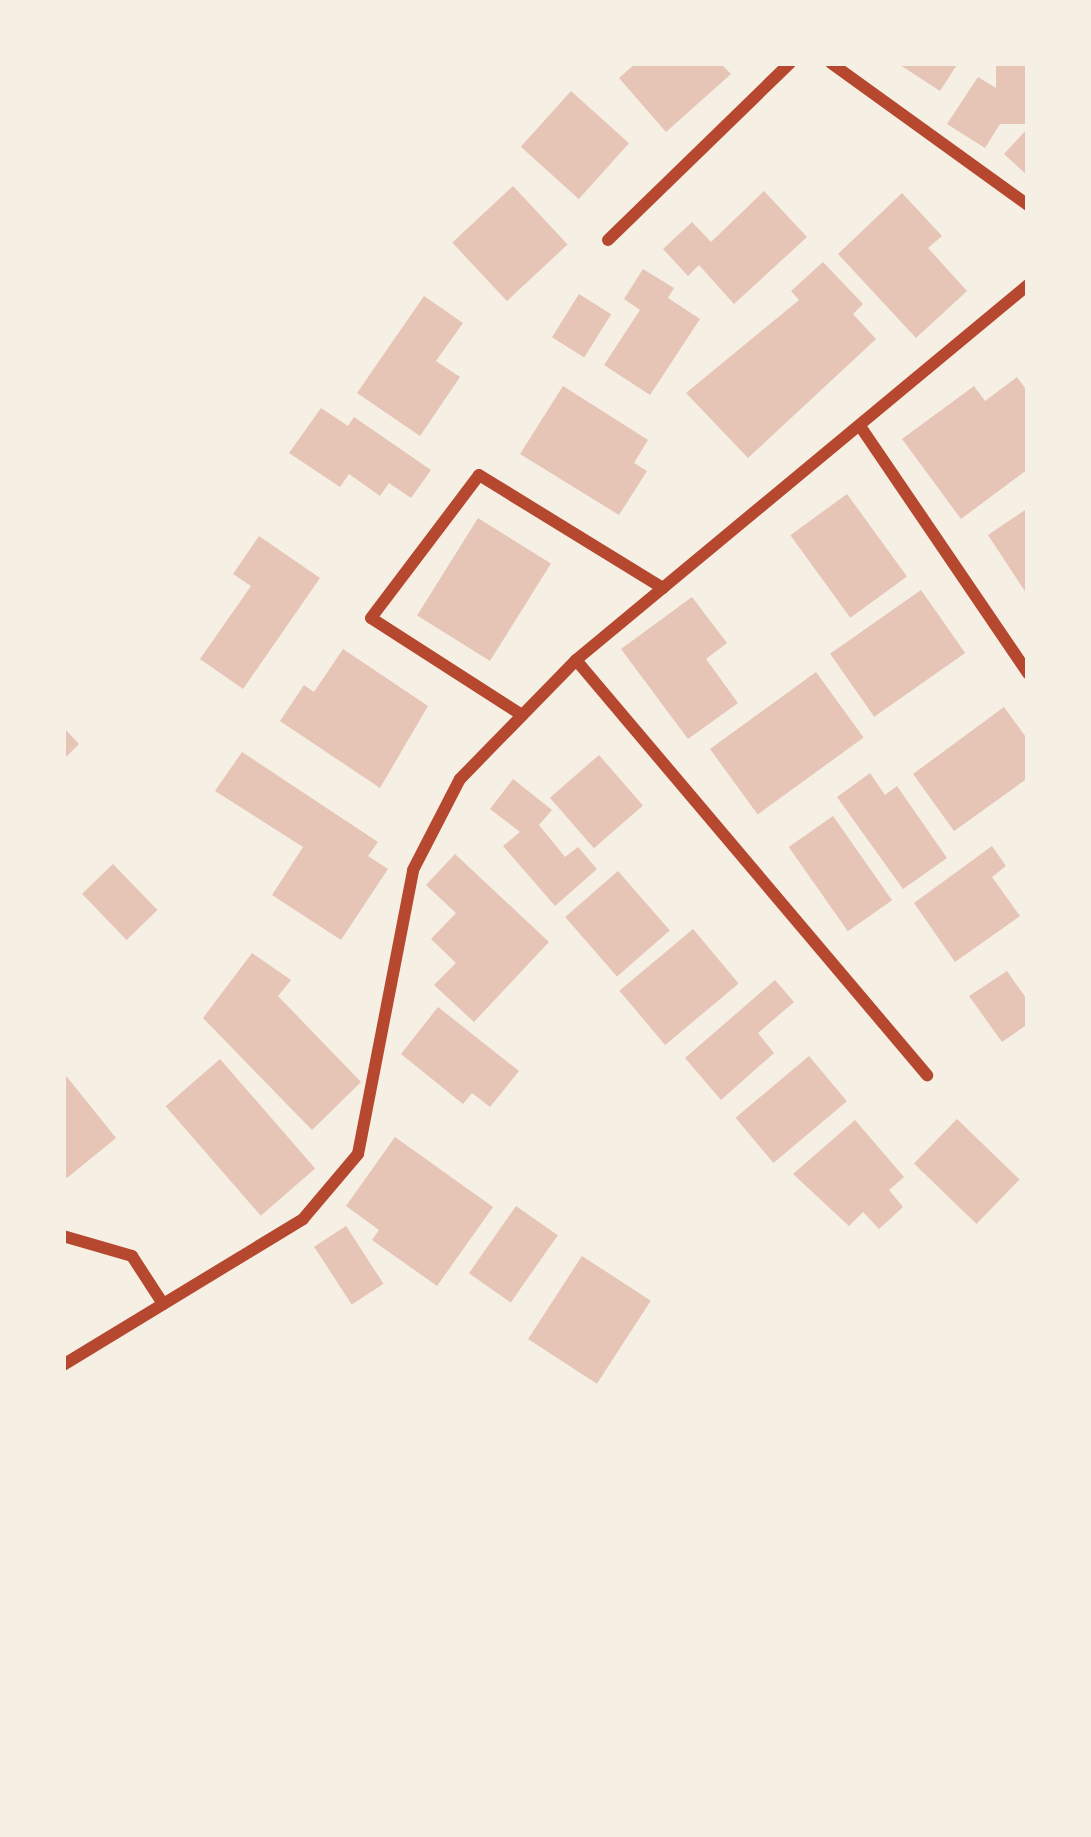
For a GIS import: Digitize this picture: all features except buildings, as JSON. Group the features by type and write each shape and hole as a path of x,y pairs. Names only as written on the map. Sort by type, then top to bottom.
{"street":[{"path":"608,240 790,63"},
{"path":"831,63 880,106 1028,205"},
{"path":"63,1365 303,1220 358,1154 413,871 460,778 577,660 1028,284"},
{"path":"860,426 1028,674"},
{"path":"522,715 371,618 478,475 663,588"},
{"path":"577,660 927,1076"},
{"path":"63,1236 132,1256 163,1304"}]}
